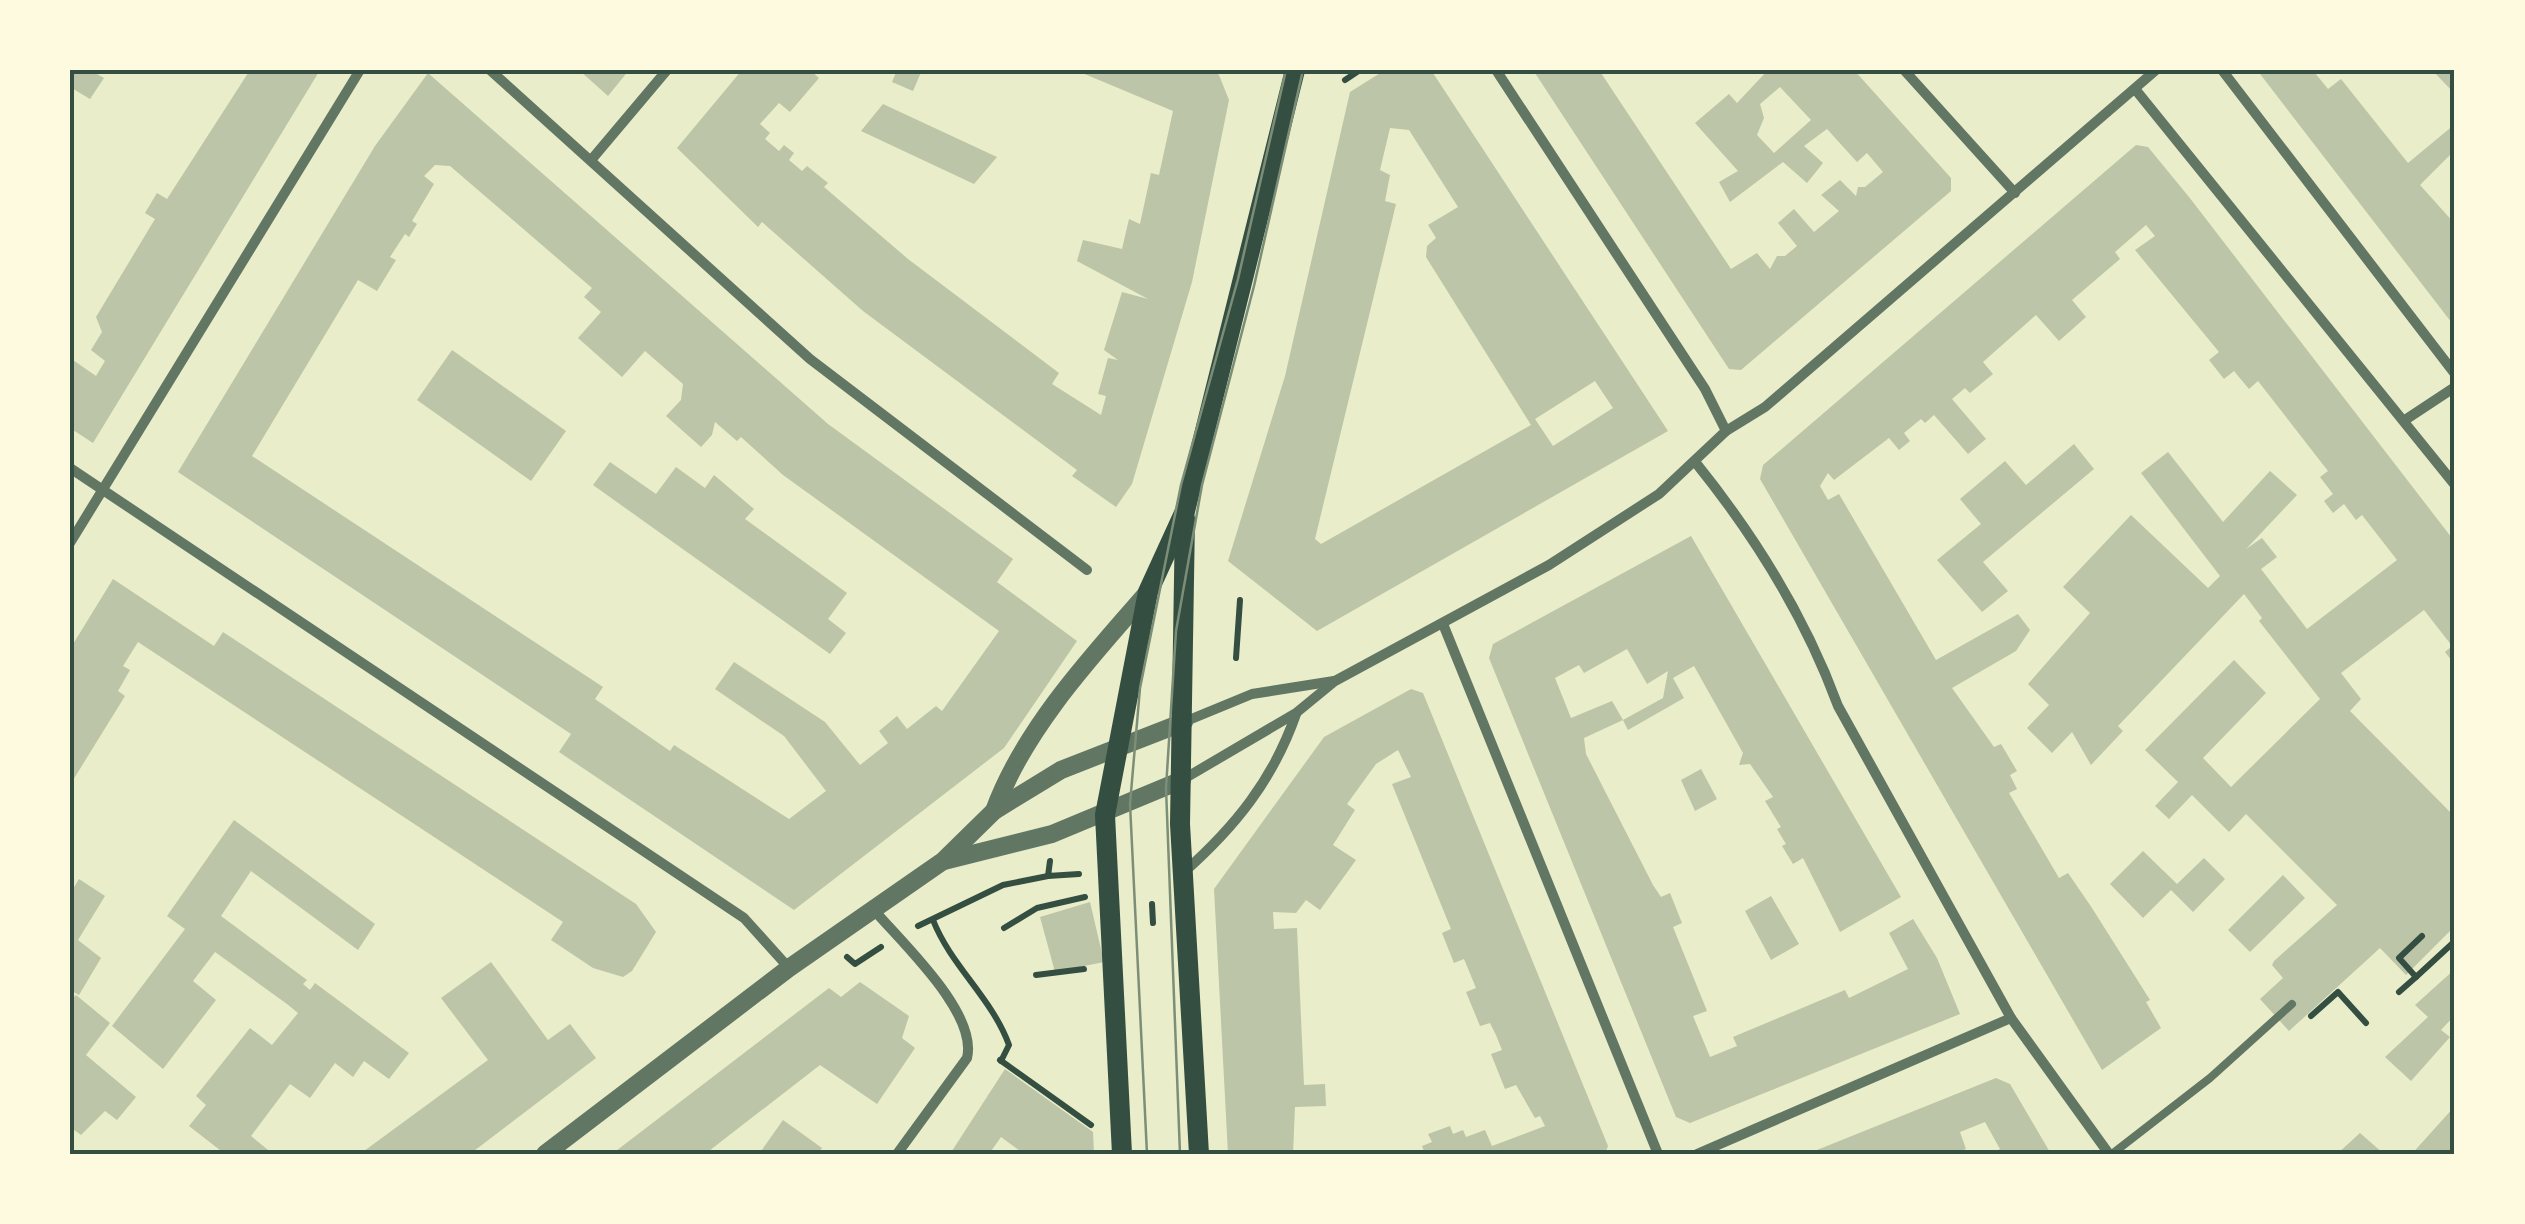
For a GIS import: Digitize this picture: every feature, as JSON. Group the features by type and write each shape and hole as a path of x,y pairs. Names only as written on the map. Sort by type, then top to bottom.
{"main road":[{"path":"1122,1154 1105,815 1148,592 1185,511 1294,70"},
{"path":"1185,511 1183,874 1199,1154"}],"street":[{"path":"70,543 360,70"},
{"path":"490,70 810,358 1086,570"},
{"path":"592,159 667,70"},
{"path":"1496,70 1706,389 1726,431"},
{"path":"1904,70 2015,193"},
{"path":"943,862 1052,834 1182,780 1296,713 1335,680 1549,565 1696,463 1726,431 1765,407 2156,70"},
{"path":"2222,70 2455,374"},
{"path":"2134,89 2455,485"},
{"path":"2405,420 2455,387"},
{"path":"1696,463 1731,506 1819,655 1838,706 2012,1018 2111,1154"},
{"path":"70,468 744,918 789,968"},
{"path":"994,811 1008,773 1099,647 1148,592"},
{"path":"1443,624 1658,1154"},
{"path":"545,1154 789,968 943,862 994,811 1061,770 1252,694 1335,680"},
{"path":"1183,874 1246,810 1280,760 1296,713"},
{"path":"874,910 960,1012 970,1044 967,1058 897,1154"},
{"path":"1698,1154 2012,1018"}],"lane":[{"path":"2111,1154 2210,1078 2292,1004"}],"path":[{"path":"1345,80 1360,70"},
{"path":"1236,658 1240,600"},
{"path":"1004,928 1037,908 1090,896 1077,875 1048,876 1050,858"},
{"path":"2416,977 2399,958 2422,936"},
{"path":"2398,992 2455,940"},
{"path":"970,1044 989,1052 1104,1134"}],"building":[{"path":"70,70 90,70 104,78 90,99 70,87"},
{"path":"250,70 320,70 93,443 70,428 70,358 96,376 105,361 91,350 102,332 96,317 155,219 145,213 157,193 167,199"},
{"path":"579,70 629,70 608,96"},
{"path":"742,70 810,70 819,78 790,112 779,103 760,124 770,133 765,139 779,151 784,145 794,153 789,160 802,171 807,166 828,183 824,187 908,259 1059,373 1052,384 1101,415 1106,396 1098,394 1108,358 1118,360 1104,350 1122,292 1148,299 1077,261 1083,240 1122,249 1129,219 1140,224 1151,173 1159,175 1173,111 1075,70 1213,70 1219,75 1229,100 1192,282 1132,484 1116,507 1072,476 1077,470 863,311 762,222 758,227 677,148"},
{"path":"897,70 922,70 913,91 892,82"},
{"path":"1385,70 1431,70 1668,431 1317,631 1228,561 1285,376 1350,92","holes":["1390,128 1409,130 1458,207 1428,225 1436,238 1427,246 1426,257 1531,425 1321,544 1315,539 1396,204 1385,201 1390,175 1380,170","1595,381 1613,408 1553,446 1535,419"]},
{"path":"1533,70 1599,70 1731,269 1757,253 1770,269 1777,256 1785,256 1797,246 1778,223 1794,209 1814,232 1839,211 1821,195 1840,180 1856,196 1858,187 1865,187 1883,172 1867,153 1857,162 1827,129 1804,146 1823,163 1807,183 1783,162 1730,202 1719,182 1738,171 1695,123 1729,94 1737,103 1768,70 1854,70 1951,178 1951,191 1741,370 1729,369","holes":["1780,87 1811,120 1774,153 1757,135 1764,118 1760,104"]},
{"path":"2257,70 2319,70 2315,73 2328,89 2341,79 2408,163 2455,124 2455,150 2420,185 2455,224 2455,327"},
{"path":"2432,70 2455,70 2455,94"},
{"path":"428,73 828,424 1013,559 997,582 1077,641 1004,748 794,910 559,752 571,734 178,472 375,146","holes":["435,165 450,166 592,288 584,297 601,312 578,338 622,377 645,351 683,384 681,400 666,416 701,447 712,435 715,422 737,441 741,437 783,475 999,631 942,711 936,706 907,729 897,716 879,731 888,743 860,765 825,722 734,662 715,689 784,736 826,791 789,819 674,745 670,751 595,699 603,687 252,456 358,280 377,291 396,260 390,257 417,224 412,221 434,184 424,176"]},
{"path":"883,104 997,157 974,184 861,131"},
{"path":"2136,145 2148,147 2189,197 2455,542 2455,665 2445,652 2452,646 2424,610 2341,673 2361,699 2350,711 2455,817 2455,926 2406,975 2380,948 2289,1031 2260,999 2283,978 2272,965 2274,961 2337,905 2246,814 2229,832 2192,795 2169,819 2155,806 2178,782 2145,750 2234,660 2266,693 2203,758 2231,787 2320,699 2259,621 2262,618 2244,594 2118,726 2123,731 2091,765 2072,732 2052,753 2027,728 2049,705 2028,684 2090,613 2063,587 2131,515 2208,588 2220,576 2141,473 2168,452 2223,522 2270,471 2297,495 2246,549 2262,538 2277,557 2261,569 2307,629 2397,560 2362,515 2356,520 2344,504 2333,513 2324,501 2333,494 2320,477 2328,471 2258,381 2249,389 2234,371 2224,379 2209,360 2219,352 2135,250 2155,236 2146,225 2115,252 2120,259 2072,300 2086,317 2059,341 2036,315 1983,362 1993,374 1970,393 1965,388 1952,399 1986,439 1968,454 1934,415 1925,423 1921,419 1904,433 1910,441 1899,450 1889,438 1834,480 1828,473 1820,486 1828,500 1839,494 1936,660 2018,614 2030,630 2016,651 1952,688 1994,747 2001,744 2017,771 2010,775 2017,789 2009,793 2059,878 2068,873 2092,908 2150,1000 2146,1002 2161,1028 2102,1070 1760,479 1763,465"},
{"path":"452,350 566,431 531,481 417,400"},
{"path":"2074,444 2094,469 1983,562 2008,591 1982,612 1937,560 1981,524 1960,499 2005,461 2026,485"},
{"path":"610,462 656,494 676,467 705,488 714,475 754,509 745,519 847,593 828,619 846,633 830,654 593,485"},
{"path":"1691,536 1901,897 1840,932 1803,858 1793,864 1782,846 1786,844 1777,829 1781,827 1765,801 1773,797 1750,764 1739,765 1743,753 1694,666 1673,678 1684,698 1628,730 1623,720 1584,738 1586,754 1653,885 1661,897 1670,893 1682,923 1673,927 1707,1011 1693,1016 1710,1057 1737,1046 1733,1037 1845,990 1849,998 1908,969 1889,933 1913,919 1937,958 1960,1014 1690,1123 1676,1117 1489,658 1493,644","holes":["1627,649 1647,684 1668,671 1663,698 1623,720 1612,701 1571,718 1555,678 1579,665 1584,673"]},
{"path":"113,579 214,646 223,632 636,904 656,932 632,971 623,977 593,968 551,940 563,922 138,642 123,666 130,670 118,691 125,696 70,785 70,649"},
{"path":"1411,689 1423,693 1608,1146 1605,1154 1425,1154 1422,1146 1432,1142 1428,1134 1450,1126 1453,1134 1463,1130 1466,1137 1485,1130 1492,1146 1545,1126 1540,1116 1535,1118 1516,1085 1505,1089 1491,1054 1502,1050 1496,1035 1490,1023 1480,1026 1466,992 1476,988 1464,959 1454,963 1442,933 1451,929 1392,784 1411,777 1398,750 1376,764 1347,804 1355,810 1333,845 1356,860 1320,910 1306,900 1296,913 1273,912 1274,929 1297,928 1304,1085 1325,1084 1326,1106 1295,1107 1293,1154 1228,1154 1214,889 1324,737"},
{"path":"1701,769 1717,799 1695,811 1681,780"},
{"path":"234,820 375,924 358,950 251,871 221,916 307,980 303,984 310,990 315,983 409,1053 389,1079 364,1061 353,1077 335,1063 310,1098 290,1084 251,1136 273,1154 225,1154 189,1126 206,1105 196,1096 250,1028 272,1045 298,1013 287,1004 215,952 193,981 216,1000 163,1069 112,1026 185,929 167,916"},
{"path":"2143,851 2177,884 2204,858 2225,879 2193,912 2171,890 2143,918 2110,884"},
{"path":"2283,875 2305,898 2250,952 2228,930"},
{"path":"79,879 105,896 78,940 101,958 79,995 70,990 70,894"},
{"path":"1771,896 1799,944 1771,960 1745,911"},
{"path":"1090,902 1104,962 1055,972 1040,917"},
{"path":"491,962 548,1040 570,1024 596,1058 470,1154 360,1154 488,1060 441,998"},
{"path":"2455,969 2455,1015 2441,1030 2450,1037 2411,1081 2385,1057 2428,1017 2415,1005"},
{"path":"860,982 909,1016 902,1038 915,1048 877,1104 820,1065 705,1154 612,1154 829,988 841,997"},
{"path":"76,995 110,1023 86,1055 136,1097 117,1120 105,1111 81,1135 70,1127 70,1001"},
{"path":"1005,1069 1093,1132 1094,1154 1024,1154 1001,1137 989,1154 950,1154"},
{"path":"1996,1078 2010,1084 2051,1154 1991,1154 2000,1149 1985,1122 1960,1132 1966,1149 1953,1154 1807,1154"},
{"path":"2455,1106 2455,1154 2412,1154 2418,1147"},
{"path":"783,1120 822,1148 818,1154 759,1154"},
{"path":"2360,1133 2384,1154 2337,1154"}],"tram line":[{"path":"1147,1154 1130,804 1140,688 1181,485 1238,279 1286,70"},
{"path":"1180,1154 1166,788 1176,631 1202,485 1254,286 1303,70"}]}
